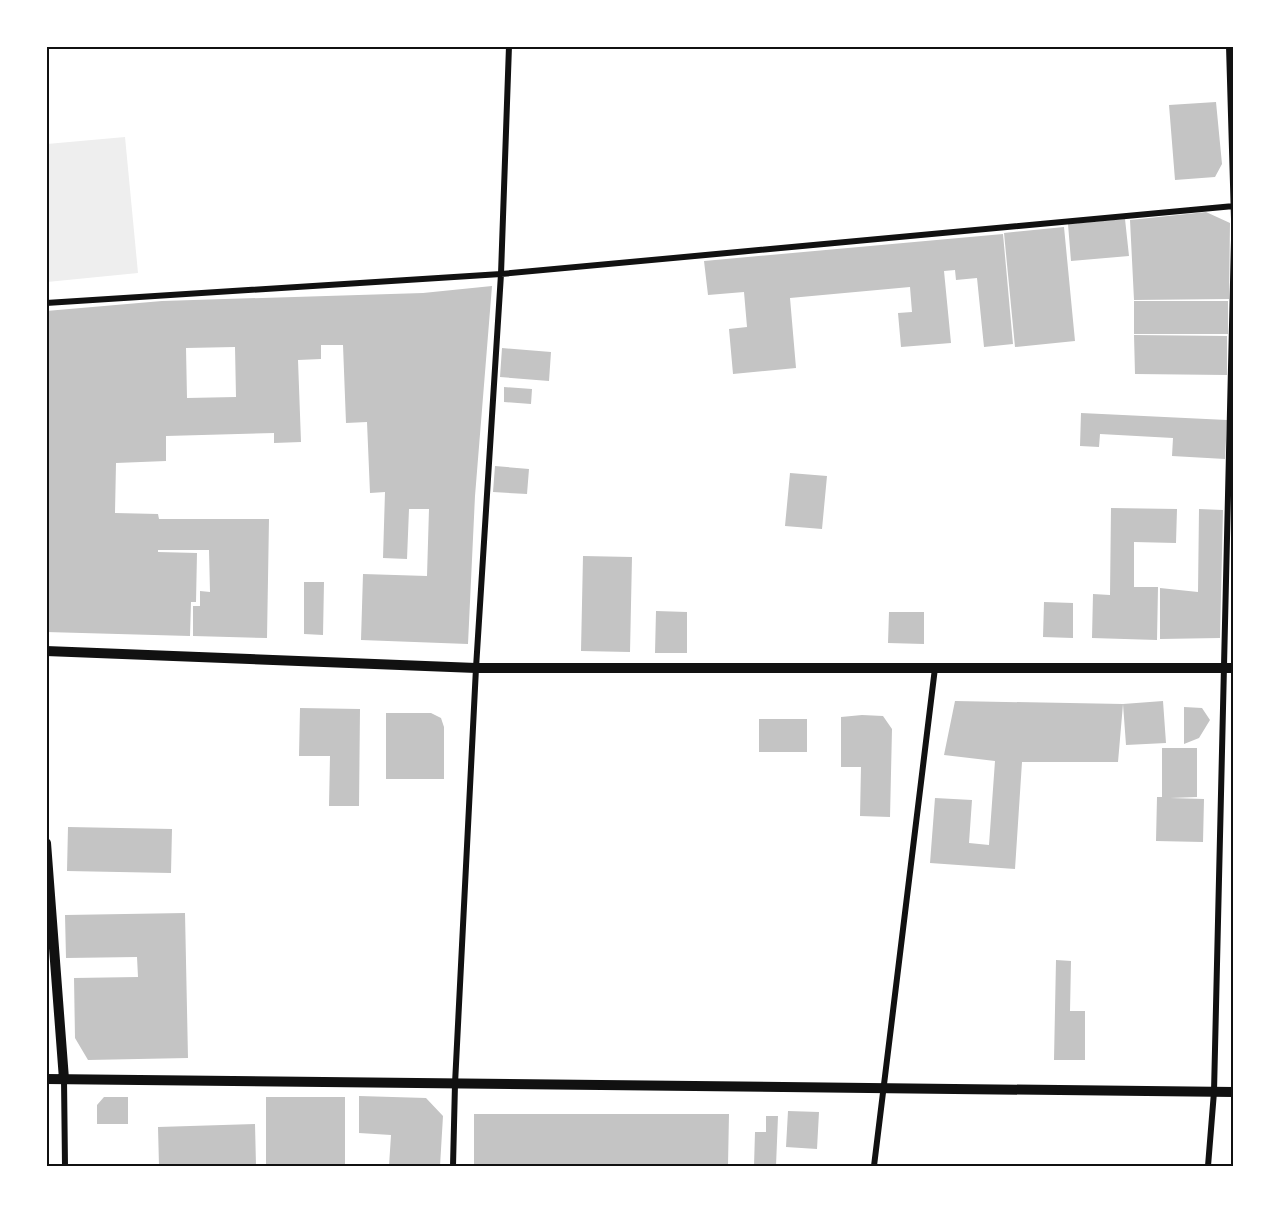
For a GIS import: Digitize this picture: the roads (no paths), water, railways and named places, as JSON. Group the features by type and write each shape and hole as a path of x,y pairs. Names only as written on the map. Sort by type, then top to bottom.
{"street":[{"path":"453,1167 454,1084 476,668 501,274 509,46"},
{"path":"1229,46 1233,219"},
{"path":"46,303 501,274 1233,206"},
{"path":"1208,1167 1214,1092 1228,668 1233,240"},
{"path":"46,651 476,668 1228,668"},
{"path":"874,1167 935,668"},
{"path":"46,843 64,1079 65,1167"},
{"path":"46,1079 1233,1092"}]}
